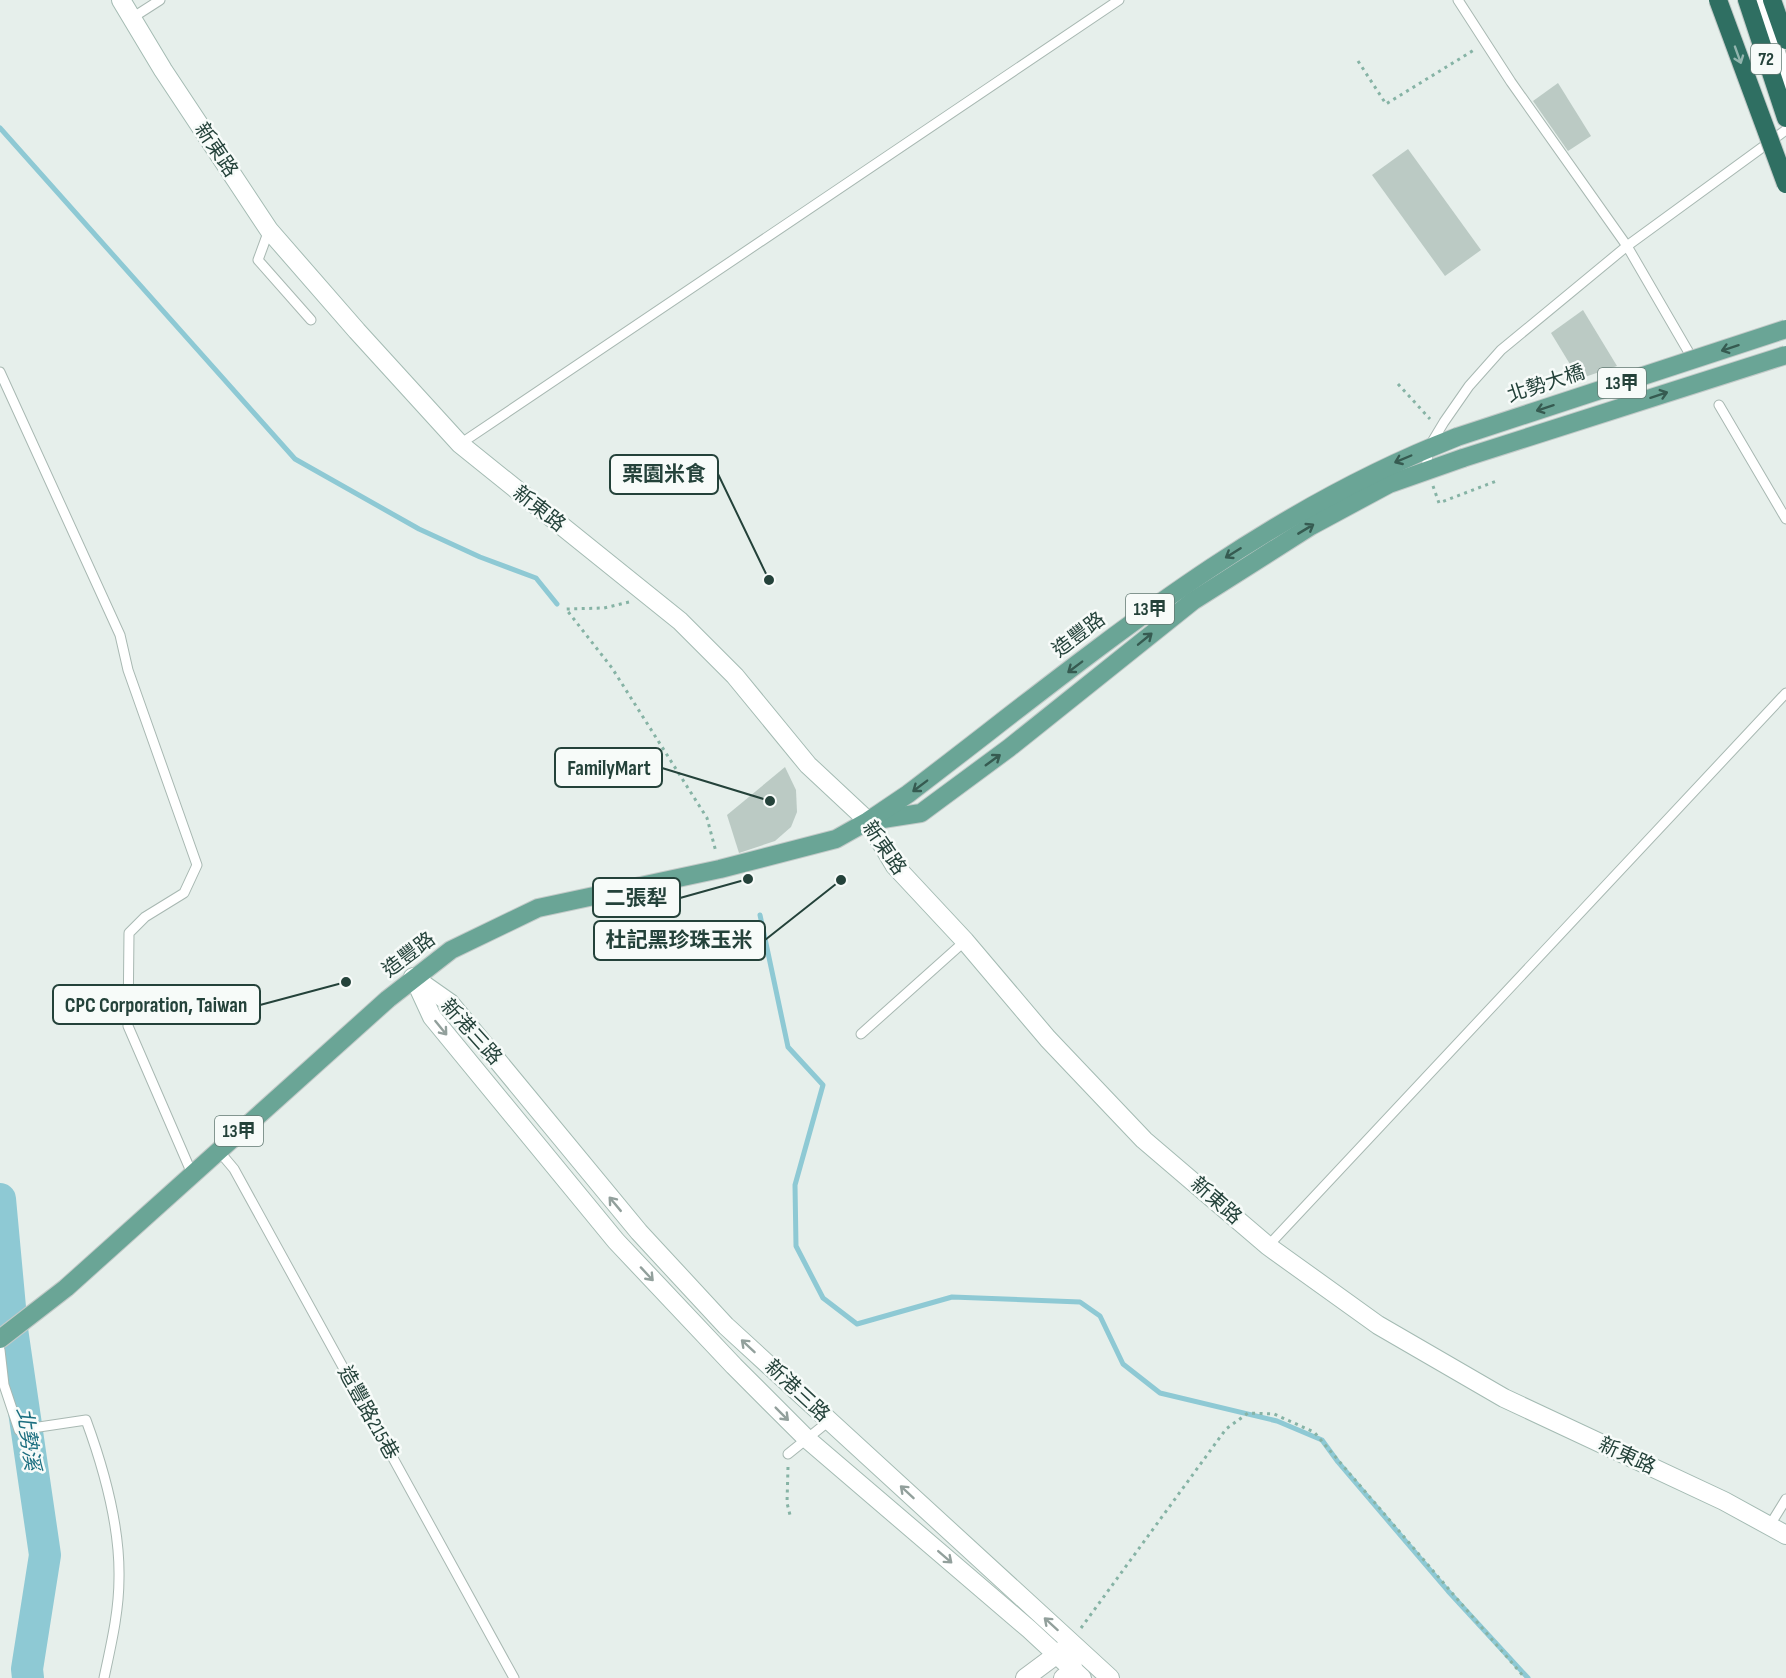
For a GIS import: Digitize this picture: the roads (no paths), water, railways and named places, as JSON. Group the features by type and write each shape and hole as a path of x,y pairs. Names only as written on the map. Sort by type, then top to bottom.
{"highway":[{"path":"1718,0 1786,184"},
{"name":"72","path":"1747,0 1786,118"},
{"name":"72","path":"1772,0 1786,40"}],"main road":[{"name":"新東路","path":"122,0 163,70 270,230 460,444 680,621 735,676 808,765 868,821 895,866 965,941 1048,1039 1144,1140 1268,1246 1378,1325 1504,1398 1778,1530"},
{"path":"1759,0 1786,83"},
{"name":"北勢大橋","path":"1457,436 1786,329"},
{"name":"造豐路","path":"868,821 921,813 1010,748 1193,601 1311,526 1389,484 1426,469 1786,355"},
{"name":"造豐路","path":"0,1339 66,1288 413,977 451,950 538,908 720,869 836,839 908,794 1181,585 1302,510 1380,468 1457,436"},
{"name":"新港三路","path":"413,977 450,1003 639,1232 726,1326 1110,1678"},
{"name":"新港三路","path":"413,977 432,1017 616,1241 807,1439 1029,1629 1056,1655 1072,1675"},
{"path":"1025,1678 1072,1643"},
{"path":"1072,1643 1072,1675"}],"lane":[{"path":"132,18 160,0"},
{"path":"460,444 1119,0"},
{"path":"1458,0 1627,246 1688,351"},
{"path":"1426,469 1429,447 1440,429 1469,386 1501,350 1627,246 1786,130"},
{"path":"270,230 258,260 311,320"},
{"path":"0,372 120,635 128,670 197,866 184,893 145,917 129,933 128,1026 193,1176"},
{"path":"1719,405 1786,519"},
{"path":"1268,1246 1786,693"},
{"path":"861,1034 965,941"},
{"name":"造豐路215巷","path":"218,1150 240,1179 514,1678"},
{"path":"0,1350 4,1385 19,1430 86,1420 102,1462 114,1527 119,1576 115,1624 104,1678"},
{"path":"789,1454 830,1421"},
{"path":"1778,1530 1786,1499"}],"waterway":[{"path":"0,128 295,459 419,529 480,557 536,578 557,604"},
{"path":"760,915 788,1047 823,1085 795,1185 796,1246 823,1298 857,1324 952,1297 1080,1302 1100,1316 1123,1364 1160,1393 1277,1421 1322,1440 1338,1462 1448,1591 1528,1678"},
{"name":"北勢溪","path":"0,1199 12,1329 45,1555 27,1669 28,1678"}],"place":[{"name":"栗園米食","path":"769,580"},
{"name":"FamilyMart","path":"770,801"},
{"name":"二張犁","path":"748,879"},
{"name":"杜記黑珍珠玉米","path":"841,880"},
{"name":"CPC Corporation, Taiwan","path":"346,982"}]}
